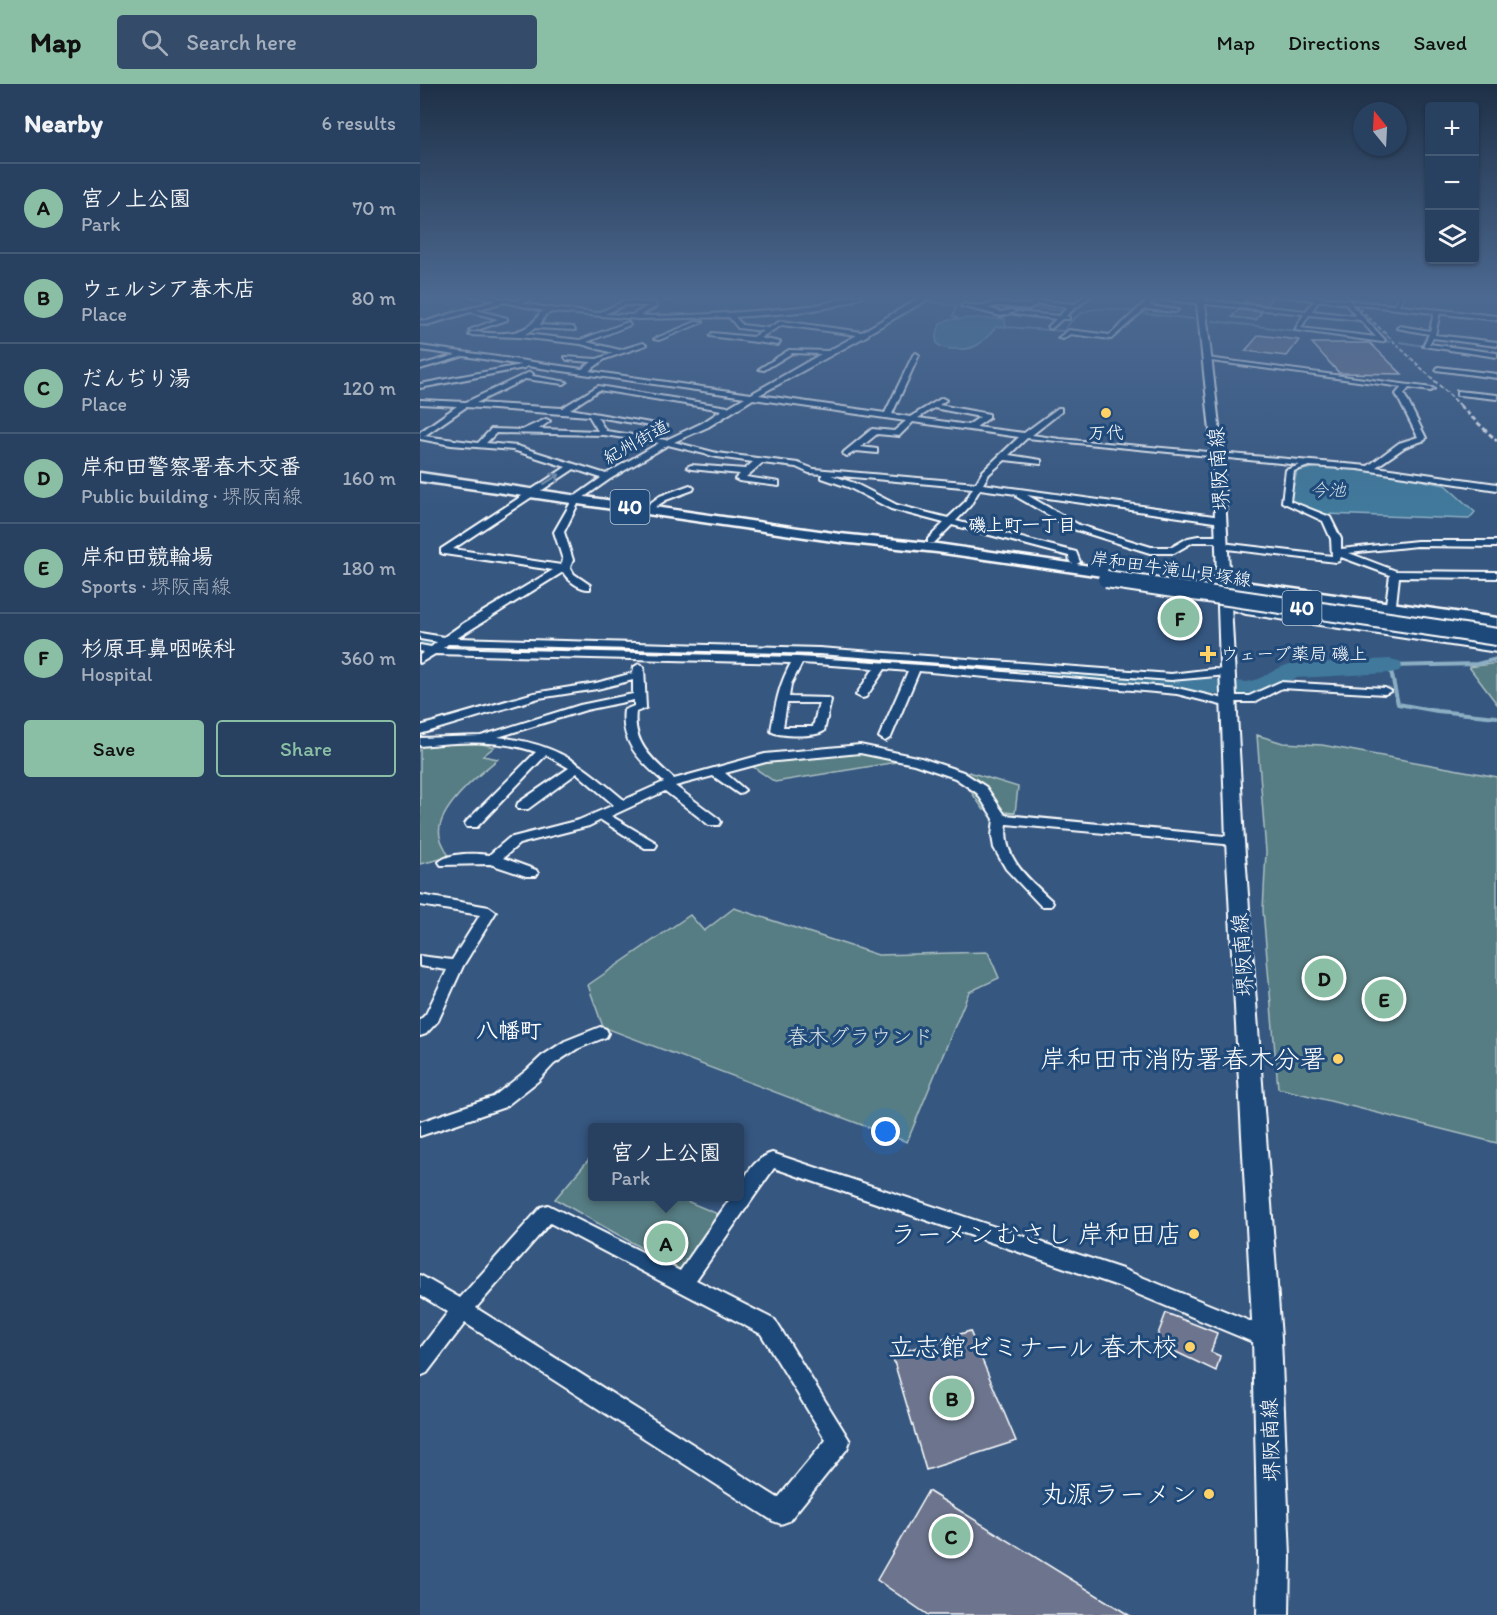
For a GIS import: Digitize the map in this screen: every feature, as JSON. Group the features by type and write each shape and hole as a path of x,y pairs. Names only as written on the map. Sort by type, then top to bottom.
{"main road":[{"name":"堺阪南線","path":"1208,366 1218,456 1235,841 1267,1338 1274,1546 1273,1615"},
{"name":"岸和田牛滝山貝塚線","path":"420,477 840,538 937,548 1497,637"},
{"name":"岸和田牛滝山貝塚線","path":"840,538 864,544 1497,630"},
{"path":"840,538 902,538 931,541 1497,621"},
{"path":"864,544 890,554 1497,644"}],"street":[{"path":"420,386 524,366"},
{"path":"551,366 1025,436 1218,456 1370,468 1497,487"},
{"path":"585,371 594,366"},
{"path":"753,368 758,366"},
{"path":"764,366 771,371"},
{"name":"紀州街道","path":"564,568 568,560 559,532 578,499 607,477 667,442 705,425 729,409 807,366"},
{"path":"888,416 911,366"},
{"path":"1257,366 1430,389"},
{"path":"420,436 467,404 530,374 519,368"},
{"path":"1438,369 1497,376"},
{"path":"623,377 633,373"},
{"path":"583,387 608,375"},
{"path":"525,377 564,382"},
{"path":"1370,468 1402,445 1422,438 1400,394 1407,386"},
{"path":"563,410 598,388 729,409"},
{"path":"1471,404 1460,393 1497,397"},
{"path":"866,429 896,434 912,419 942,400"},
{"path":"420,402 563,410 663,426"},
{"path":"933,406 986,416 969,428"},
{"path":"931,541 967,504 986,473 1025,436 1058,410"},
{"path":"592,414 596,424 604,433"},
{"path":"522,422 544,422 532,431"},
{"path":"481,444 494,431 604,433 667,442 717,455 796,465 851,485 894,507 1073,554 1075,562"},
{"path":"874,452 850,451 875,431"},
{"path":"420,436 451,443 514,448 607,477"},
{"path":"1003,457 1038,462"},
{"path":"760,460 739,479 776,484"},
{"path":"1010,490 1076,527 1150,550 1174,550 1191,540 1198,539 1298,556 1336,559 1336,539 1327,519 1291,506 1285,498 1290,470 1322,464"},
{"path":"767,492 796,465"},
{"path":"573,466 444,551 564,568 570,576 587,587"},
{"path":"691,467 746,472"},
{"path":"812,471 978,486 1221,520"},
{"path":"645,509 663,498 690,488"},
{"path":"1337,552 1451,542 1497,544"},
{"path":"1337,552 1395,574 1497,574"},
{"path":"420,660 468,625 564,568"},
{"path":"1391,604 1395,574"},
{"path":"1224,583 1244,582 1497,621"},
{"path":"1225,604 1246,611 1497,649"},
{"path":"420,636 440,646 643,656 798,660 915,668 953,666 1171,677 1188,677 1210,671 1229,689 1251,700 1280,685 1317,683 1371,687 1385,692"},
{"path":"420,648 440,646 819,651 1177,691 1229,689"},
{"path":"643,656 638,675 640,708 630,710 628,717 627,725 631,738 642,756 669,784 714,822"},
{"path":"782,700 825,700 818,731 777,731 782,700 785,684 798,660"},
{"path":"862,695 881,666"},
{"path":"885,736 915,668"},
{"path":"420,730 538,695 597,686 638,675"},
{"path":"484,738 584,707 639,696"},
{"path":"420,742 484,738 532,746 577,768 622,806"},
{"path":"493,859 514,841 584,823 669,784 787,754 860,749 917,761 959,775 982,790 1001,819 999,838 1005,854 1014,869 1046,903"},
{"path":"472,824 543,751"},
{"path":"524,806 577,768"},
{"path":"715,771 740,790"},
{"path":"601,815 650,844"},
{"path":"1001,819 1235,841"},
{"path":"446,862 469,857 493,859 531,873"},
{"path":"420,900 489,912 456,966 432,1017 420,1030"},
{"path":"420,961 456,966"},
{"path":"420,1129 499,1102 548,1060 571,1045 600,1033"},
{"path":"744,1194 765,1164 772,1160 1111,1274 1267,1338"},
{"path":"683,1283 740,1201"},
{"path":"420,1284 462,1310 781,1513 839,1441 768,1327 548,1213 462,1310 420,1366"}],"green space":[{"path":"1497,663 1497,704 1469,667"},
{"path":"1257,735 1283,743 1322,745 1497,777 1497,1143 1278,1088 1263,910 1266,852"},
{"path":"420,741 470,741 494,747 483,756 498,759 459,795 449,806 443,818 440,829 441,840 449,857 420,864"},
{"path":"861,752 903,761 775,782 749,764 765,760"},
{"path":"969,772 1018,787 1015,813 984,810 962,779"},
{"name":"春木グラウンド","path":"734,908 878,955 988,952 999,978 969,992 907,1142 603,1027 588,985 690,915 704,931"},
{"path":"588,1160 588,1201 687,1201 718,1214 682,1271 555,1199"}],"water":[{"name":"今池","path":"1324,466 1358,468 1445,485 1475,512 1469,519 1325,514 1293,503 1290,500 1297,471"}],"building":[{"path":"1333,366 1394,366 1402,374 1339,373"},
{"name":"立志館ゼミナール 春木校","path":"1166,1313 1217,1333 1211,1352 1220,1356 1216,1371 1155,1342"},
{"path":"970,1331 1016,1441 926,1470 892,1355"},
{"path":"928,1491 1129,1615 928,1615 877,1580"}],"waterway":[{"path":"420,643 450,647 827,656 1247,689 1263,687 1290,671 1390,666"},
{"path":"1497,659 1477,664 1390,666 1398,704 1437,711 1497,717"}],"railway":[{"path":"1420,366 1462,407"},
{"path":"1460,406 1497,441"}],"place":[{"name":"万代","path":"1106,413"},
{"name":"杉原耳鼻咽喉科","path":"1180,618"},
{"name":"ウェーブ薬局 磯上","path":"1208,654"},
{"name":"岸和田警察署春木交番","path":"1324,978"},
{"name":"岸和田競輪場","path":"1384,999"},
{"name":"岸和田市消防署春木分署","path":"1338,1059"},
{"name":"ラーメンむさし 岸和田店","path":"1194,1234"},
{"name":"宮ノ上公園","path":"666,1243"},
{"name":"立志館ゼミナール 春木校","path":"1190,1347"},
{"name":"ウェルシア春木店","path":"952,1398"},
{"name":"丸源ラーメン","path":"1209,1494"},
{"name":"だんぢり湯","path":"951,1536"}],"district":[{"name":"磯上町一丁目","path":"1022,525"},
{"name":"八幡町","path":"509,1030"}]}
